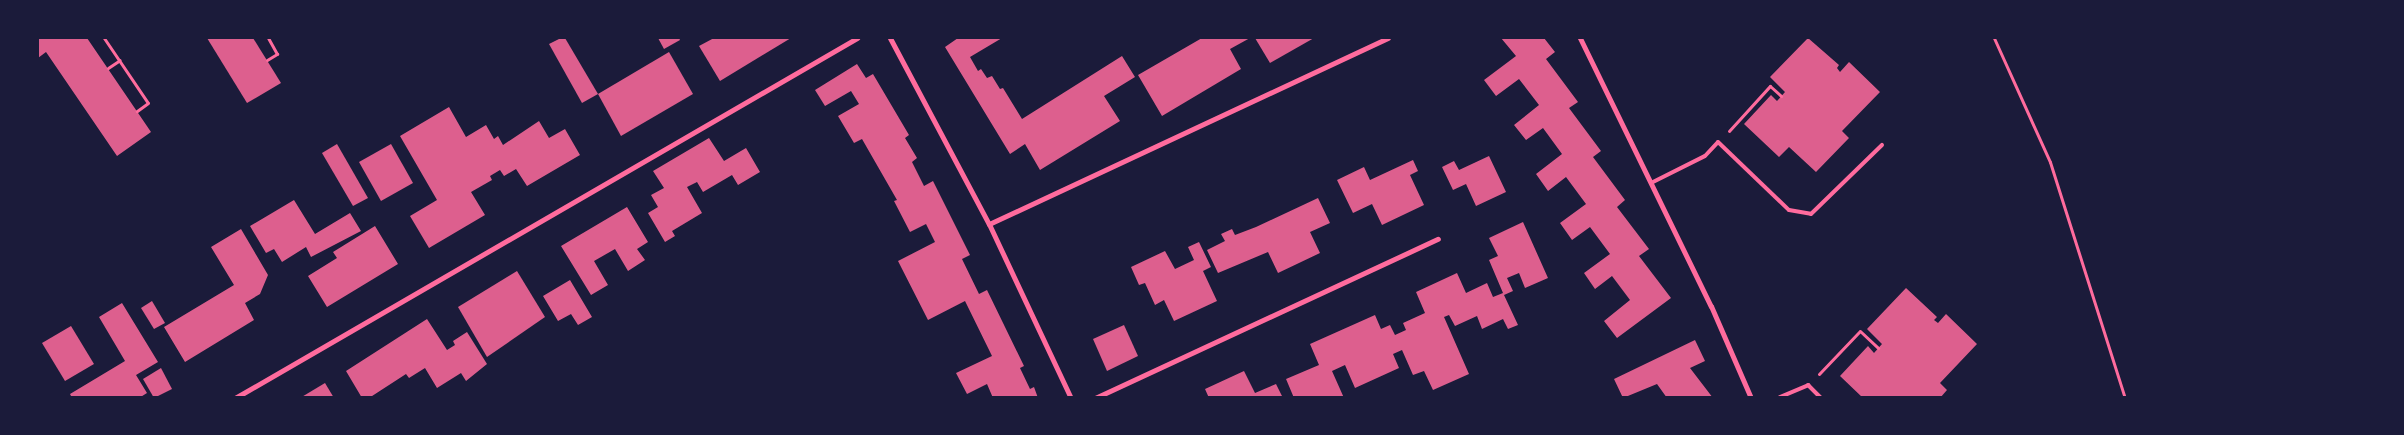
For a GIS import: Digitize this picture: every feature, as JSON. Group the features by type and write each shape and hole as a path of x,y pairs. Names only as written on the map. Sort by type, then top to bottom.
{"street":[{"path":"236,398 857,38"},
{"path":"890,38 989,224 1071,398"},
{"path":"989,224 1388,38"},
{"path":"1580,38 1651,183 1751,398"},
{"path":"1094,398 1438,239"}],"lane":[{"path":"1651,183 1705,156 1718,142 1789,210 1799,214 1811,214 1820,208 1882,145"},
{"path":"1778,398 1808,385 1821,398"}],"path":[{"path":"104,38 148,103 137,111"},
{"path":"267,60 277,54 268,38"},
{"path":"1994,38 2050,162 2125,398"},
{"path":"108,68 120,60"},
{"path":"1718,142 1770,86 1781,96"},
{"path":"1808,385 1860,331 1878,348"}],"building":[{"path":"38,38 87,38 151,132 117,156 46,52 38,58"},
{"path":"207,38 253,38 281,83 247,103"},
{"path":"565,38 598,94 582,103 549,44"},
{"path":"658,38 679,38 680,40 664,49"},
{"path":"714,38 791,38 720,81 699,46"},
{"path":"958,38 1002,38 970,57 978,71 981,69 987,78 992,76 1000,89 1003,88 1022,119 1122,56 1135,77 1104,96 1120,121 1040,170 1025,144 1010,154 945,47"},
{"path":"1202,38 1250,38 1230,49 1241,69 1162,116 1138,75"},
{"path":"1255,38 1314,38 1270,63"},
{"path":"1501,38 1544,38 1555,52 1546,59 1578,102 1569,108 1601,151 1593,157 1625,200 1617,207 1649,249 1639,256 1671,298 1617,338 1604,321 1630,300 1612,276 1595,289 1584,273 1610,254 1590,227 1572,240 1560,223 1586,204 1566,177 1548,191 1536,174 1562,154 1543,128 1526,140 1514,125 1539,105 1519,79 1496,96 1484,80 1516,56"},
{"path":"1808,38 1839,65 1837,68 1840,72 1849,62 1880,92 1842,131 1849,138 1816,172 1789,147 1779,157 1744,124 1771,95 1777,101 1785,92 1770,77"},
{"path":"669,52 693,94 621,136 598,94"},
{"path":"857,64 866,78 873,74 909,135 905,138 917,158 912,162 924,186 933,181 970,255 962,259 979,294 987,290 1024,366 1020,368 1030,389 1034,387 1038,398 993,398 987,384 967,394 956,373 992,356 965,301 928,320 898,261 935,242 926,224 910,232 894,201 897,200 862,139 854,143 838,116 859,104 851,91 825,106 815,90"},
{"path":"449,107 466,137 486,125 494,139 498,136 503,145 539,121 549,138 565,129 580,155 527,186 516,169 504,176 500,170 490,176 492,180 471,192 485,215 429,248 410,216 437,200 400,136"},
{"path":"709,138 724,161 746,148 760,172 738,185 732,175 703,192 697,182 687,187 702,213 672,231 675,236 665,242 648,213 658,207 651,195 664,188 653,171"},
{"path":"337,144 368,198 353,206 322,153"},
{"path":"391,144 413,183 381,201 359,162"},
{"path":"1489,156 1506,192 1476,206 1466,184 1453,190 1442,167 1454,161 1459,170"},
{"path":"1413,160 1418,171 1410,175 1424,205 1382,225 1372,204 1353,213 1337,180 1364,167 1370,180"},
{"path":"1318,198 1330,223 1310,232 1320,253 1278,273 1268,252 1218,273 1207,250 1225,241 1221,234 1232,229 1235,235"},
{"path":"294,200 315,234 350,213 361,231 311,257 306,247 282,262 274,249 266,253 250,226"},
{"path":"627,207 648,242 637,249 645,260 628,271 615,249 594,261 608,285 591,295 561,246"},
{"path":"1523,222 1548,278 1525,288 1519,273 1507,278 1513,291 1504,295 1518,325 1508,329 1503,319 1482,329 1477,316 1455,326 1449,315 1444,317 1469,374 1433,390 1424,371 1413,375 1402,350 1393,354 1399,368 1355,388 1345,365 1332,371 1344,398 1294,398 1286,379 1319,365 1310,344 1375,315 1381,329 1390,325 1395,335 1406,330 1403,323 1425,313 1416,292 1457,273 1466,293 1487,283 1493,297 1503,293 1489,260 1498,256 1489,238"},
{"path":"375,226 398,264 327,307 308,276 337,258 333,252"},
{"path":"241,229 268,275 260,294 245,303 254,320 185,362 164,327 234,285 211,247"},
{"path":"1199,242 1211,267 1203,271 1217,301 1174,321 1164,300 1155,305 1145,283 1139,285 1131,267 1165,251 1175,269 1194,260 1188,247"},
{"path":"517,271 545,317 487,357 458,307"},
{"path":"570,280 592,317 578,325 571,314 558,321 543,296"},
{"path":"1906,288 1937,317 1934,320 1938,323 1946,314 1977,344 1940,383 1947,390 1940,398 1863,398 1840,376 1868,346 1874,353 1882,344 1867,329"},
{"path":"152,301 165,323 154,329 141,308"},
{"path":"122,303 158,362 136,375 147,393 139,398 72,398 70,394 125,361 99,317"},
{"path":"427,319 447,350 455,345 453,341 467,332 487,364 466,381 461,373 437,388 425,368 409,378 406,374 369,398 362,398 346,371"},
{"path":"1124,325 1138,356 1107,371 1093,339"},
{"path":"71,326 94,364 65,381 42,343"},
{"path":"1695,340 1705,361 1690,368 1713,398 1667,398 1657,384 1623,398 1614,379"},
{"path":"161,368 172,389 154,398 143,379"},
{"path":"1244,371 1255,393 1276,384 1283,398 1209,398 1205,389"},
{"path":"325,383 334,398 300,398"}]}
